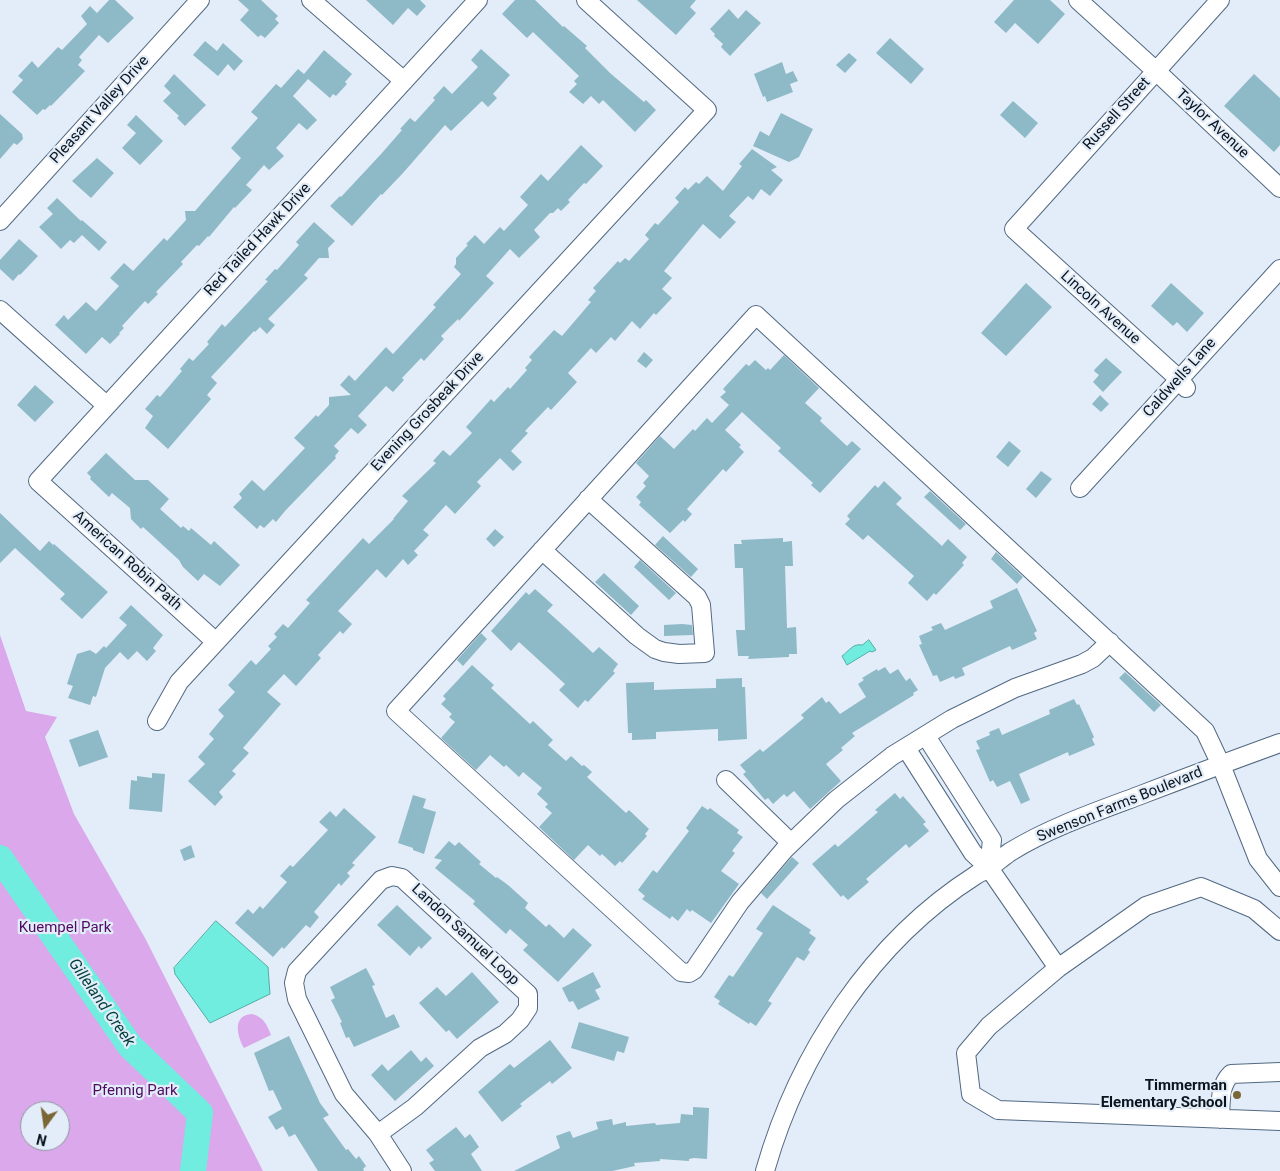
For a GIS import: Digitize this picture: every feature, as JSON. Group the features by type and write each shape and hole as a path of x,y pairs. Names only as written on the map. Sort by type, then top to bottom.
{"street":[{"name":"Pleasant Valley Drive","path":"0,221 200,0"},
{"path":"311,0 404,81"},
{"name":"Red Tailed Hawk Drive","path":"38,481 478,0"},
{"name":"Evening Grosbeak Drive","path":"157,721 179,682 707,110 586,0"},
{"name":"Taylor Avenue","path":"1078,0 1280,188"},
{"name":"Russell Street","path":"1014,229 1220,0"},
{"name":"Lincoln Avenue","path":"1014,229 1182,384"},
{"name":"Caldwells Lane","path":"1080,488 1182,384 1280,269"},
{"path":"0,310 106,405"},
{"path":"1110,642 1093,658 1082,664 1016,688 952,719 892,756 836,800 791,843 740,902 694,970 689,973 681,972 396,711 756,315 1110,642 1205,731 1221,765 1258,859 1280,887"},
{"name":"American Robin Path","path":"38,481 216,642"},
{"path":"542,550 655,649 679,654 705,653 701,604 697,598 588,500"},
{"path":"926,736 992,840 989,868"},
{"name":"Swenson Farms Boulevard","path":"765,1171 784,1115 816,1046 846,1000 901,935 943,898 1010,852 1042,835 1106,808 1280,743"},
{"path":"906,748 973,853 989,868 1058,968"},
{"path":"726,780 791,843"},
{"name":"Landon Samuel Loop","path":"378,1134 415,1107 480,1048 505,1034 520,1020 528,1008 528,994 402,878 392,876 381,880 297,971 294,983 297,999 344,1094 378,1134 402,1171"},
{"path":"1280,932 1254,910 1201,887 1146,906 1058,968 990,1026 966,1053 971,1094 998,1110 1280,1121"},
{"path":"1220,1119 1222,1087 1225,1080 1232,1074 1280,1072"}],"green space":[{"path":"0,635 26,711 57,717 45,737 74,814 145,938 263,1171 0,1171"},
{"path":"252,1014 262,1019 271,1035 244,1048 239,1038 239,1022 241,1018"}],"shaded area":[{"path":"869,640 876,650 870,651 847,665 842,656 854,646 862,645"},
{"path":"216,921 268,967 270,994 210,1023 175,974 174,968"}],"building":[{"path":"109,0 115,0 134,18 108,43 99,35 79,57 82,60 78,65 85,71 51,106 45,110 43,109 37,115 12,92 23,80 18,76 32,61 38,68 58,47 62,50 87,24 81,16 90,6 97,13"},
{"path":"238,0 261,0 278,16 275,19 279,23 265,38 261,35 258,37 240,20 249,10"},
{"path":"366,0 420,0 426,6 417,16 408,8 393,25"},
{"path":"515,0 535,0 563,27 587,46 585,48 610,73 644,102 646,100 656,110 635,132 603,100 599,104 591,96 583,104 569,92 577,84 574,81 579,76 533,32 527,38 502,14"},
{"path":"637,0 696,0 690,7 696,13 676,35"},
{"path":"1014,0 1050,0 1065,14 1038,44 1015,23 1006,33 994,22"},
{"path":"729,9 738,19 746,10 761,23 730,56 721,47 723,44 714,36 715,34 710,29"},
{"path":"890,38 924,69 911,84 876,53"},
{"path":"205,41 217,51 223,43 243,61 234,71 228,64 218,76 193,55"},
{"path":"481,49 510,75 493,94 497,98 488,107 482,101 451,131 445,125 403,173 352,226 330,206 341,197 382,153 410,118 415,122 435,100 433,98 444,86 452,94 478,67 471,60"},
{"path":"324,50 352,74 345,82 347,84 336,96 333,94 330,98 308,79 293,96 317,120 307,130 299,123 276,148 284,156 269,170 264,165 246,185 252,190 234,207 209,237 199,246 197,245 181,262 183,264 156,292 158,294 148,304 145,301 122,326 124,328 120,334 110,344 102,337 86,354 55,325 64,315 68,320 86,302 96,311 119,286 110,278 124,263 133,271 164,238 167,241 186,220 185,211 195,211 241,158 231,148 258,118 251,112 276,84 281,88 298,69 304,74"},
{"path":"849,53 857,60 845,73 836,65"},
{"path":"782,62 786,74 793,71 798,81 790,84 793,92 767,102 765,96 763,97 754,74"},
{"path":"174,74 206,105 185,126 177,118 179,116 163,101 171,93 164,86"},
{"path":"1254,74 1280,98 1280,145 1274,152 1224,106"},
{"path":"1013,101 1038,123 1025,138 1000,115"},
{"path":"781,113 813,129 799,157 789,162 753,146 760,131 769,136"},
{"path":"0,114 22,134 23,139 17,145 14,143 0,159"},
{"path":"136,115 163,141 140,165 122,148 136,133 127,125"},
{"path":"581,145 603,166 568,200 570,202 561,211 558,208 553,213 550,213 534,230 540,237 519,258 510,249 486,276 494,283 459,321 458,319 441,336 444,339 424,361 421,358 402,378 404,380 393,392 386,386 358,416 367,425 358,434 351,428 334,446 339,451 335,456 336,458 276,522 273,519 264,528 260,525 257,529 233,507 242,498 239,494 252,480 264,491 305,448 294,438 316,415 318,417 329,405 329,397 351,395 340,385 349,375 355,381 386,347 393,354 436,307 433,305 461,274 454,267 456,258 468,245 466,244 475,235 484,244 500,227 504,231 528,205 520,197 541,174 548,181"},
{"path":"752,149 777,167 771,170 783,180 770,196 761,189 753,200 748,196 729,216 736,222 720,239 703,224 664,271 672,278 662,289 672,298 656,315 654,313 640,329 632,321 615,341 611,337 596,353 591,348 568,373 577,382 551,410 548,407 525,431 528,433 511,451 522,462 513,471 500,458 477,482 481,486 455,514 446,505 423,530 429,535 414,551 418,555 408,565 403,559 386,578 377,569 338,611 352,624 343,634 340,631 318,655 321,658 296,686 284,674 267,692 281,704 243,748 249,753 232,771 236,774 219,792 223,797 215,806 188,781 205,764 198,757 214,739 209,734 224,716 218,710 235,692 228,685 251,660 256,665 271,649 268,646 277,637 274,634 283,624 288,628 310,603 306,600 363,538 369,544 394,519 408,501 402,496 436,463 433,461 443,450 450,456 472,433 466,427 491,399 494,402 508,387 510,389 527,370 525,368 532,360 529,357 554,330 562,336 591,302 588,300 596,291 593,288 618,261 620,263 625,258 629,261 649,239 645,235 655,223 658,225 679,202 675,198 685,187 688,190 696,182 699,184 707,176 723,191 742,166 739,164"},
{"path":"97,158 114,173 91,198 72,181"},
{"path":"57,198 107,242 99,251 82,235 74,243 70,240 61,249 39,227 53,214 47,208"},
{"path":"314,222 335,241 328,248 329,258 319,258 304,275 308,278 268,319 275,325 267,334 260,327 254,331 211,377 217,383 207,395 211,399 168,449 145,428 153,416 145,409 157,395 160,397 182,371 180,369 189,358 193,361 209,344 207,342 222,324 225,327 268,281 265,280 275,269 277,270 299,245 296,242"},
{"path":"19,239 38,256 13,281 0,269 0,260"},
{"path":"1026,283 1052,307 1006,356 981,333"},
{"path":"1171,283 1204,313 1187,332 1177,322 1173,326 1151,306"},
{"path":"644,352 653,360 646,368 637,361"},
{"path":"784,355 819,388 805,403 822,418 820,421 847,446 852,441 861,449 820,493 811,485 813,483 778,451 781,448 742,412 725,430 741,445 739,447 744,452 726,472 723,469 687,509 692,514 670,533 639,505 641,502 636,497 646,486 643,483 649,476 636,463 660,436 674,449 693,429 695,431 707,418 712,423 729,405 720,397 726,392 723,389 746,364 749,366 755,360 766,370 768,368 770,370"},
{"path":"1106,358 1122,372 1103,392 1093,382 1099,375 1094,371 1095,369"},
{"path":"35,385 54,402 35,422 17,405"},
{"path":"1100,395 1109,404 1101,412 1092,404"},
{"path":"1009,441 1021,451 1008,467 996,457"},
{"path":"106,453 135,480 148,480 169,499 160,509 181,528 183,526 189,531 191,528 211,545 214,541 240,565 220,586 204,574 198,581 183,567 179,560 143,527 141,529 131,519 130,508 112,493 109,497 90,479 91,477 87,473"},
{"path":"1041,471 1052,479 1036,498 1026,489"},
{"path":"884,481 902,498 896,504 942,546 948,539 967,557 962,563 964,565 936,595 934,593 927,601 908,583 914,576 868,535 863,540 845,524 850,519 847,516 875,485 878,488"},
{"path":"930,491 966,524 960,530 924,497"},
{"path":"0,513 40,551 49,541 54,544 108,592 82,619 60,599 65,594 15,548 0,563"},
{"path":"495,529 504,537 494,547 486,539"},
{"path":"663,536 698,569 691,577 655,545"},
{"path":"783,538 783,542 792,541 793,566 785,566 787,628 796,627 797,654 789,654 789,657 748,659 749,656 738,656 736,630 745,630 743,568 735,568 734,544 742,544 741,540"},
{"path":"996,552 1023,577 1017,584 991,559"},
{"path":"640,560 676,593 669,600 634,567"},
{"path":"604,573 639,606 631,615 595,582"},
{"path":"1017,588 1037,631 1034,633 1037,639 1012,650 1010,646 962,668 965,675 955,679 954,676 940,682 937,675 933,676 919,645 922,644 919,636 933,630 931,627 941,623 945,630 993,608 990,601"},
{"path":"535,589 553,605 547,611 593,653 599,647 618,664 613,671 615,673 588,702 585,700 578,708 559,690 565,684 519,642 511,651 491,631 526,592 529,595"},
{"path":"131,605 163,635 153,648 156,651 147,661 137,651 128,660 120,652 105,668 96,697 93,696 90,705 68,698 73,686 67,684 77,654 90,650 96,654 104,646 106,648 127,625 119,618"},
{"path":"664,625 692,625 693,635 664,636"},
{"path":"481,633 487,639 463,666 457,660"},
{"path":"472,665 494,685 491,688 530,724 533,721 553,740 548,745 566,761 571,756 582,766 584,765 592,772 587,777 626,813 629,810 649,829 645,834 647,836 622,863 620,861 615,866 588,845 574,860 539,827 552,813 545,807 548,804 537,794 542,788 523,772 519,777 506,765 504,767 490,755 476,770 441,738 455,722 449,717 452,714 441,704 446,699 443,696"},
{"path":"885,667 890,674 898,669 906,681 910,678 918,690 913,693 914,695 852,733 855,736 841,748 843,750 826,764 841,781 810,809 794,791 787,797 784,794 773,804 768,798 765,800 743,774 746,772 740,765 760,749 763,752 804,718 801,715 822,697 826,703 829,701 840,714 866,697 858,684 864,680 862,678 877,669 878,671"},
{"path":"1125,672 1161,705 1154,712 1119,678"},
{"path":"742,678 742,687 745,687 747,739 718,741 718,729 656,732 656,739 632,740 632,733 628,733 626,683 654,682 654,690 716,688 716,679"},
{"path":"1074,699 1077,705 1079,704 1094,737 1092,739 1095,745 1069,756 1068,752 1019,774 1030,800 1021,804 1010,781 997,787 993,780 990,782 976,750 980,749 976,741 990,735 989,732 999,728 1002,735 1050,714 1049,710"},
{"path":"98,730 108,757 79,767 69,740"},
{"path":"152,773 165,774 162,812 129,809 131,780 137,781 137,776 152,778"},
{"path":"895,793 900,799 903,796 926,822 923,824 929,831 909,848 906,844 866,879 869,882 848,900 843,895 841,897 812,864 835,844 838,847 878,812 875,810"},
{"path":"413,795 426,799 423,808 436,812 424,854 398,843"},
{"path":"702,806 708,810 710,808 739,830 737,833 743,837 732,851 735,853 721,871 739,884 711,923 692,910 690,912 687,909 678,921 672,916 670,919 642,899 645,896 638,890 653,870 657,873 689,831 686,828"},
{"path":"344,808 376,837 352,863 355,865 347,873 350,876 341,886 339,883 314,912 319,917 310,928 306,925 284,949 282,947 273,957 235,923 248,909 253,914 260,906 263,909 287,882 280,876 290,865 293,867 328,830 319,822 330,811 336,817"},
{"path":"449,841 455,846 459,842 481,862 479,864 508,885 528,903 525,908 546,927 549,924 564,938 573,928 592,945 558,982 523,950 528,945 510,929 506,934 473,904 475,901 435,868 442,860 434,858"},
{"path":"191,845 195,857 184,861 180,850"},
{"path":"792,857 799,863 767,899 761,893"},
{"path":"397,905 432,938 421,949 419,946 410,956 377,925"},
{"path":"773,905 811,930 809,933 816,938 808,950 810,952 804,961 797,957 768,1001 772,1003 756,1026 750,1022 749,1024 718,1004 720,1001 714,997 729,975 733,977 763,933 756,929"},
{"path":"366,968 375,985 372,986 386,1018 394,1014 400,1027 354,1047 349,1037 346,1038 340,1023 342,1022 331,1000 335,998 330,987"},
{"path":"472,972 499,1002 457,1039 449,1030 446,1032 419,1003 437,987 446,996"},
{"path":"593,972 601,987 595,990 600,999 578,1010 573,1001 569,1002 562,988"},
{"path":"579,1022 629,1037 624,1053 617,1051 614,1061 571,1048"},
{"path":"289,1036 320,1103 329,1115 323,1118 346,1150 348,1149 356,1159 359,1156 366,1166 363,1169 364,1171 318,1171 295,1134 289,1137 283,1126 276,1130 268,1117 282,1109 273,1090 269,1091 254,1053"},
{"path":"550,1040 572,1068 552,1084 550,1081 520,1104 522,1106 502,1122 478,1092 510,1064 514,1068"},
{"path":"411,1050 421,1062 426,1057 434,1066 395,1101 371,1075 382,1064 388,1071"},
{"path":"693,1107 709,1108 707,1159 694,1158 689,1159 689,1161 660,1159 660,1161 634,1163 635,1166 612,1171 514,1171 560,1148 556,1136 570,1131 573,1138 598,1129 596,1122 612,1119 613,1125 626,1122 626,1126 680,1123 681,1114 693,1115"},
{"path":"456,1127 465,1138 470,1134 479,1147 471,1154 482,1171 435,1171 429,1163 434,1160 426,1150"}],"waterway":[{"name":"Gilleland Creek","path":"0,858 130,1046 200,1113 193,1171"}],"place":[{"name":"Timmerman Elementary School","path":"1237,1095"}],"park label":[{"name":"Kuempel Park","path":"65,928"},
{"name":"Pfennig Park","path":"135,1091"}]}
